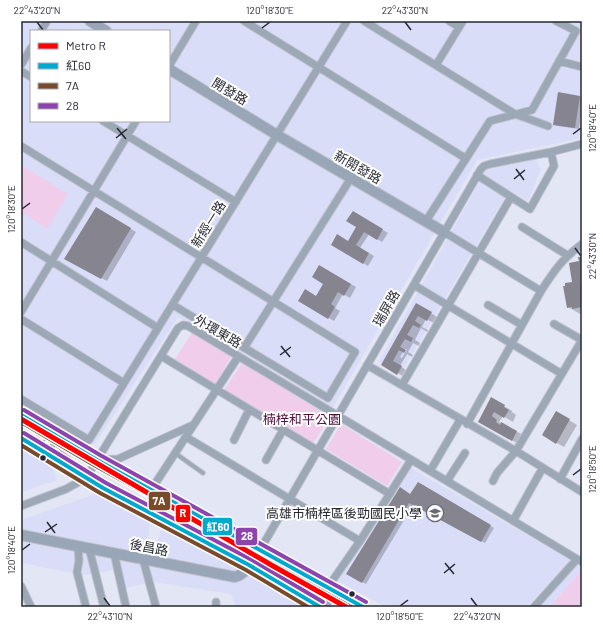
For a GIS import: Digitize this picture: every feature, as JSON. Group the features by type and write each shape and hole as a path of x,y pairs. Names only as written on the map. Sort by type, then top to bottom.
{"street":[{"path":"42,30 47,21"},
{"path":"90,21 104,30"},
{"path":"170,64 196,21"},
{"path":"244,21 465,158"},
{"name":"新經一路","path":"21,399 89,440 347,21"},
{"path":"364,21 515,114 548,126"},
{"path":"436,65 461,24 449,21"},
{"path":"426,221 490,121 532,110 576,31 556,21"},
{"path":"21,65 30,50"},
{"path":"560,61 582,67"},
{"name":"開發路","path":"170,70 277,135"},
{"path":"21,71 30,76"},
{"path":"105,122 236,202"},
{"path":"21,312 135,122"},
{"name":"新開發路","path":"277,135 444,232"},
{"name":"瑞屏路","path":"260,550 477,175 484,166 582,144"},
{"path":"21,146 355,352 328,398 173,304"},
{"path":"477,175 530,209 554,166 551,152"},
{"path":"244,348 351,178"},
{"path":"402,385 511,197"},
{"path":"522,227 567,255"},
{"path":"444,232 542,291"},
{"path":"21,242 158,328"},
{"path":"467,424 511,344 554,272 567,255 582,244"},
{"path":"414,285 562,374"},
{"path":"488,305 522,325"},
{"path":"21,319 124,383"},
{"name":"外環東路","path":"86,478 178,328 183,324 579,560"},
{"path":"493,481 497,473 516,451 582,340 554,324"},
{"path":"161,356 390,494"},
{"path":"151,490 238,357"},
{"path":"367,365 516,451 582,492"},
{"path":"234,440 250,410"},
{"path":"21,415 97,460 363,607"},
{"path":"430,471 460,420"},
{"path":"97,460 118,459 193,425"},
{"path":"266,460 283,430"},
{"path":"186,437 289,500 360,541"},
{"path":"21,438 86,478 249,565 302,602 320,607"},
{"path":"560,479 582,439"},
{"path":"447,481 465,453"},
{"path":"327,607 328,588 360,541 411,460"},
{"path":"513,521 542,468"},
{"path":"21,506 66,489 86,478"},
{"name":"後昌路","path":"21,534 235,577 240,576 245,572 260,550"},
{"path":"78,546 79,561 77,572 86,607"},
{"path":"89,548 104,607"},
{"path":"114,553 126,607"},
{"path":"143,559 156,607"},
{"path":"534,607 579,560"},
{"path":"302,602 313,579"},
{"path":"21,586 31,607"}],"lane":[{"path":"175,453 203,472"}],"shaded area":[{"path":"21,21 578,21 582,23 582,138 477,160 332,409 178,317 95,444 89,445 21,404"},
{"path":"536,159 541,169 528,201 509,190 401,373 379,361 486,170"},
{"path":"21,448 52,467 57,480 21,492"},
{"name":"高雄市楠梓區後勁國民小學","path":"409,467 570,560 527,607 386,607 338,581"},
{"path":"98,493 150,522 147,553 21,529 21,520"},
{"path":"162,526 300,601 298,607 236,607 231,594 154,582 124,588 120,569 84,575 21,563 21,540 151,565"},
{"path":"577,564 582,568 582,607 539,607"}],"green space":[{"path":"21,165 68,194 47,229 25,214 23,216 21,215"},
{"path":"192,333 231,357 215,385 174,360"},
{"name":"楠梓和平公園","path":"242,363 330,417 312,445 224,390"},
{"name":"楠梓和平公園","path":"341,424 402,462 387,486 326,449"},
{"path":"581,571 582,602 576,607 558,607 553,603"}],"building":[{"path":"558,92 580,96 575,128 553,125"},
{"path":"96,207 131,228 101,279 64,259"},
{"path":"353,211 383,229 377,240 364,232 356,245 369,253 363,264 331,245 337,234 348,241 356,227 346,221"},
{"path":"578,257 582,257 582,280 580,280 582,290 582,307 572,309 572,307 567,308 563,286 565,286 565,283 572,282 569,263 579,261"},
{"path":"319,265 351,284 344,296 338,292 331,304 335,307 328,319 298,301 305,289 316,296 323,284 312,277"},
{"path":"416,303 432,312 427,321 418,316 415,321 421,325 419,328 413,325 407,335 413,338 411,342 405,339 400,347 406,350 404,353 399,350 393,361 402,366 397,375 381,365"},
{"path":"491,397 505,405 504,407 509,410 504,418 494,412 492,416 500,425 501,422 517,431 512,441 478,422"},
{"path":"556,411 570,419 556,444 542,435"},
{"path":"418,482 491,525 481,542 409,503 362,583 346,574 400,487 410,494"}],"railway":[{"path":"21,424 71,449"},
{"path":"45,441 69,458"}],"metro line":[{"name":"R","path":"21,419 346,607"}],"transit line":[{"name":"28","path":"24,410 100,455 366,602"},
{"name":"紅60","path":"21,415 97,460 363,607"},
{"name":"7A","path":"21,422 94,465 351,607"},
{"name":"28","path":"24,433 106,483 252,560 323,602"},
{"name":"紅60","path":"21,438 103,488 249,565 320,607"},
{"name":"7A","path":"21,445 100,493 246,570 308,607"}],"place":[{"name":"高雄市楠梓區後勁國民小學","path":"435,513"}]}
